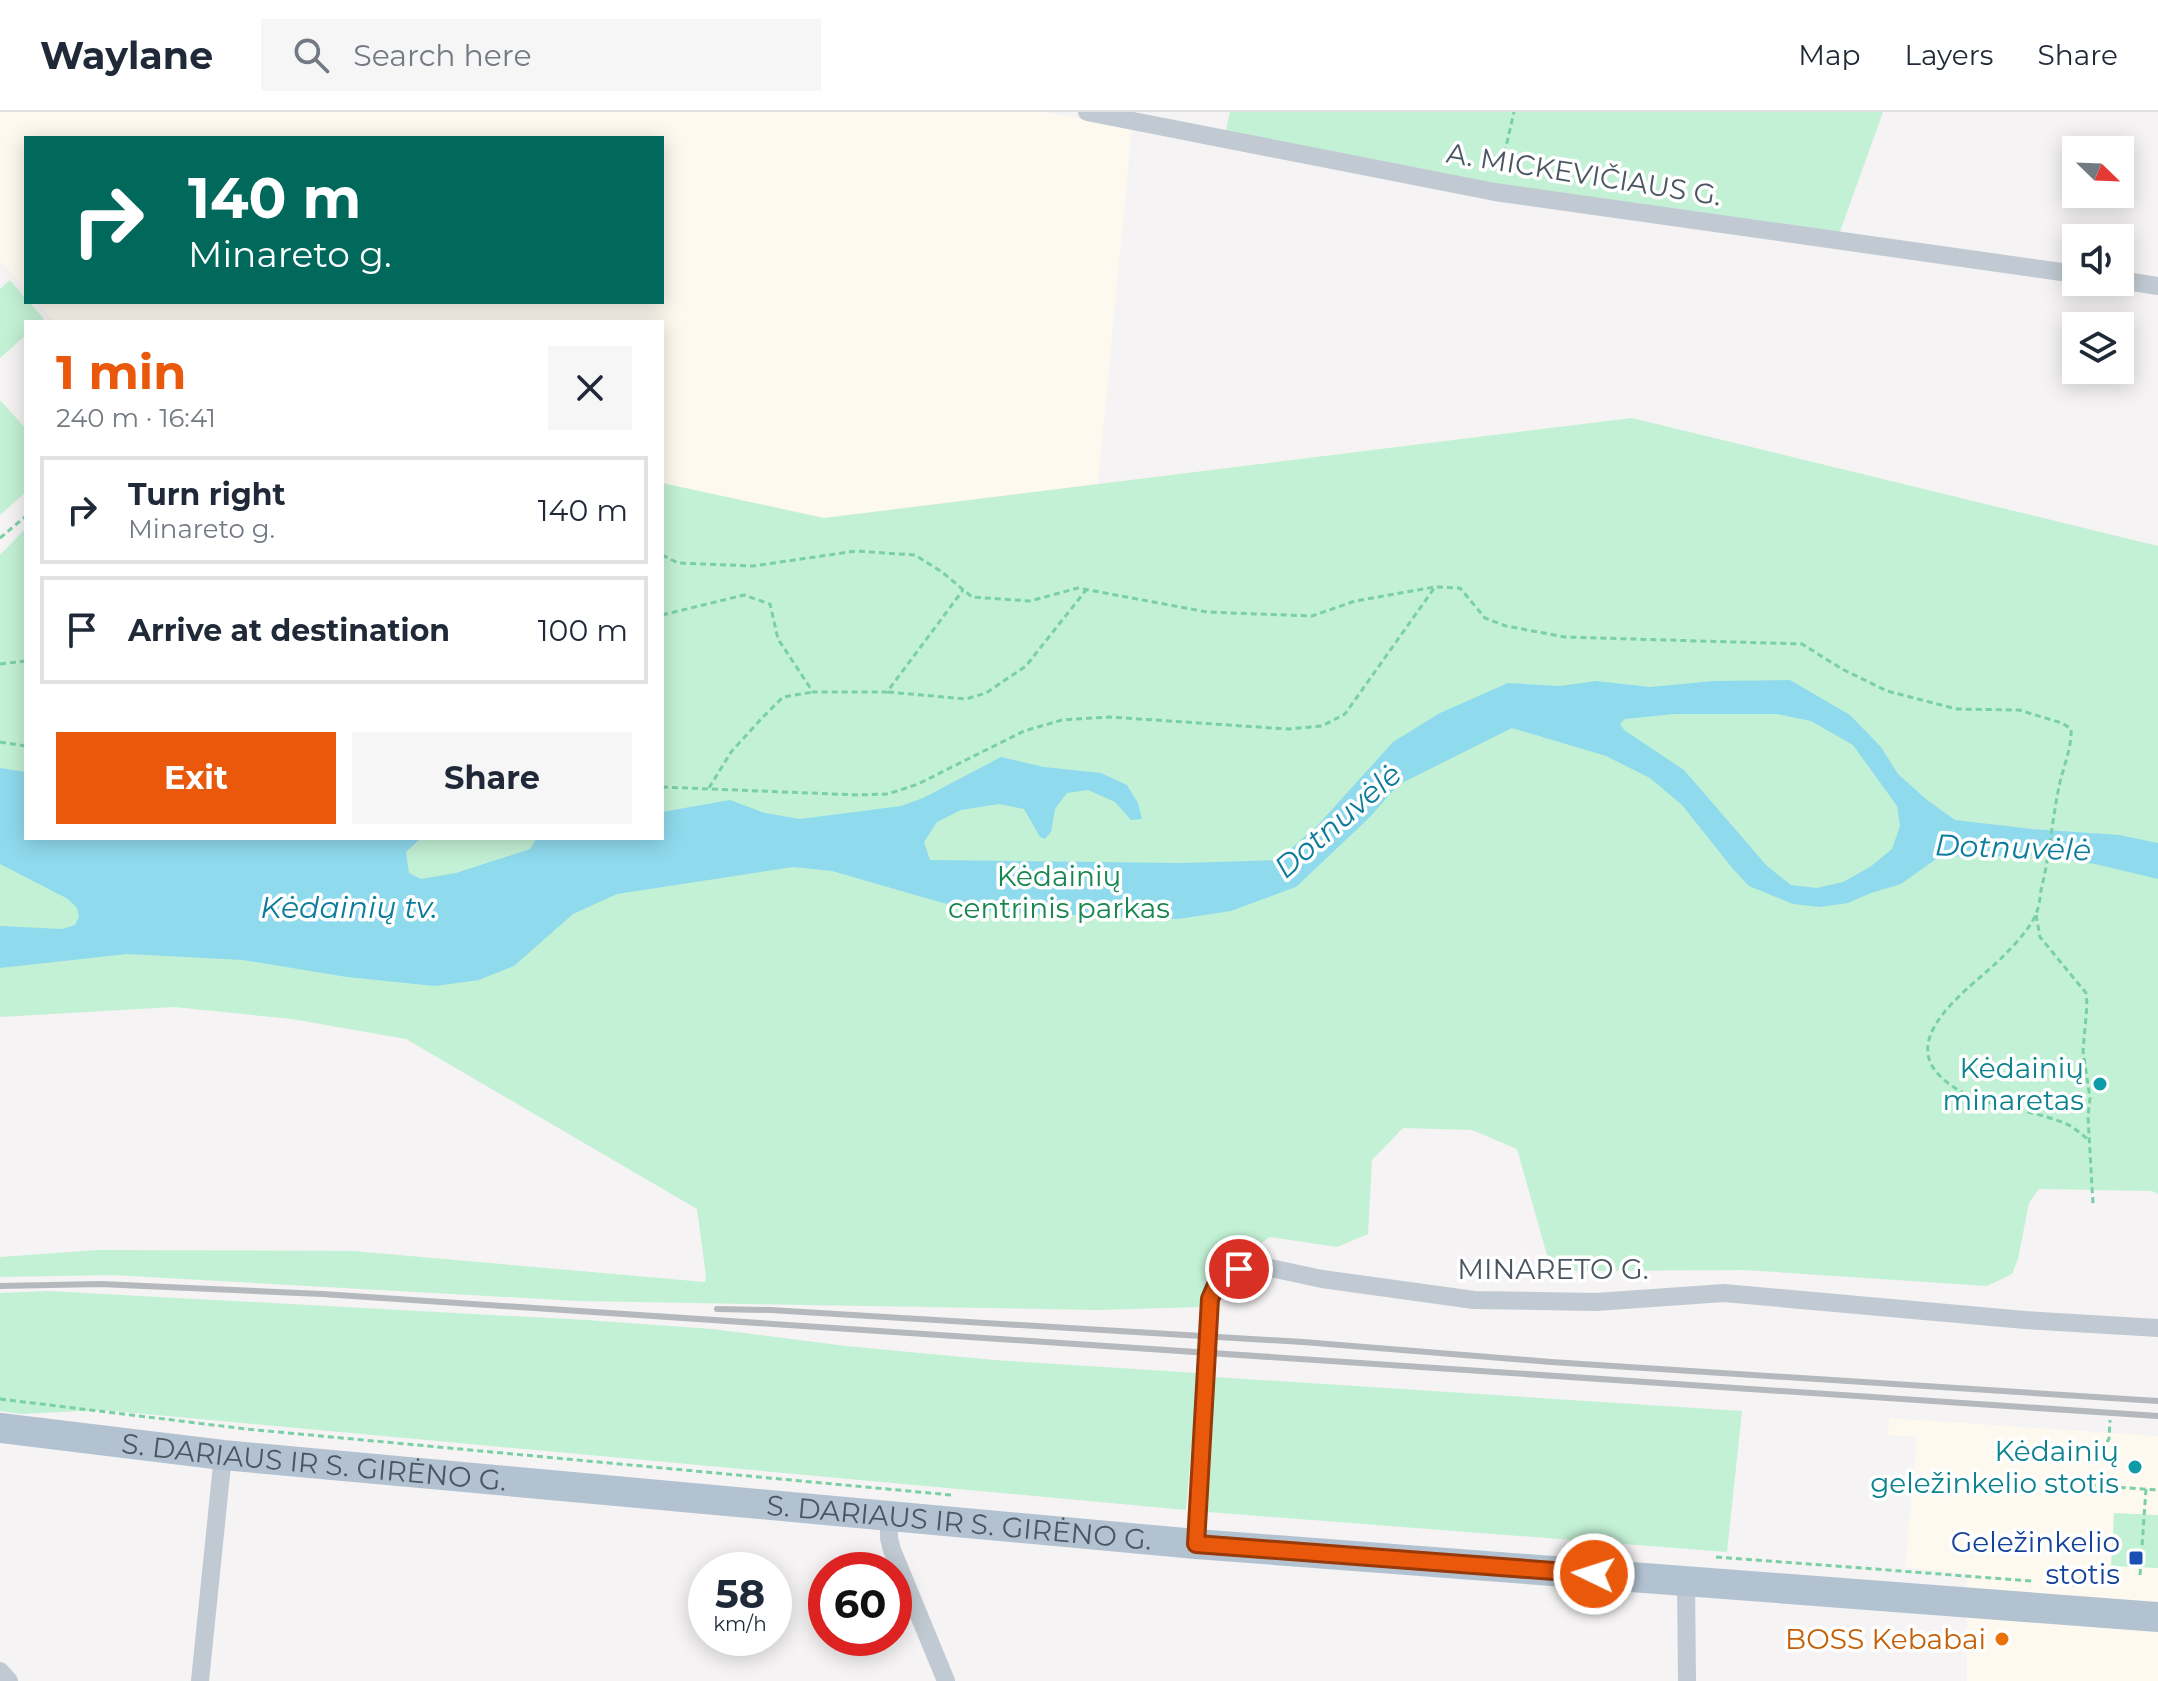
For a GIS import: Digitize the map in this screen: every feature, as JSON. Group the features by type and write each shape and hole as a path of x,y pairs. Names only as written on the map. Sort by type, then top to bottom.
{"main road":[{"name":"S. DARIAUS IR S. GIRĖNO G.","path":"0,1428 223,1455 1196,1544 2158,1617"}],"street":[{"name":"A. MICKEVIČIAUS G.","path":"1087,112 1495,192 2062,272"},
{"path":"2134,282 2158,286"},
{"name":"MINARETO G.","path":"1196,1544 1210,1299 1216,1285 1252,1264 1322,1279 1474,1300 1596,1302 1724,1293 2025,1320 2158,1328"},
{"path":"200,1681 223,1455"},
{"path":"889,1516 892,1550 946,1681"},
{"path":"1686,1581 1687,1681"},
{"path":"0,1671 9,1681"}],"path":[{"path":"1495,192 1514,112"},
{"path":"0,538 24,518"},
{"path":"664,556 678,563 753,566 856,551 915,555 972,597 1030,601 1078,588 1207,612 1312,616 1355,601 1435,587 1460,588 1485,618 1506,626 1565,637 1802,644 1842,669 1887,691 1957,709 2019,710 2062,723 2071,729 2071,739 2060,781 2036,915 2040,937 2086,993 2083,1051 2090,1098 2093,1204"},
{"path":"664,787 888,794 918,784 1024,731 1062,720 1110,717 1288,729 1322,726 1345,714 1435,587"},
{"path":"887,692 963,589"},
{"path":"708,789 731,752 783,697 813,692 887,692 966,699 986,693 1026,666 1086,590"},
{"path":"664,615 744,595 770,604 778,639 813,692"},
{"path":"0,664 24,661"},
{"path":"0,742 24,746"},
{"path":"2036,915 2018,940 1952,1002 1937,1022 1930,1036 1928,1050 1931,1064 1941,1077 1961,1091 1992,1103 2067,1123 2089,1140"},
{"path":"0,1399 262,1430 960,1496"},
{"path":"2101,1450 2109,1439 2110,1420"},
{"path":"2070,1482 2158,1490"},
{"path":"2140,1575 2146,1489"},
{"path":"1708,1557 2045,1582"},
{"path":"2060,1583 2075,1585 2082,1577 2094,1572"}],"shaded area":[{"path":"0,112 1044,112 1132,128 1098,484 824,518 664,483 664,320 56,320 39,304 664,304 664,136 24,136 24,288 0,261"},
{"path":"1889,1418 2158,1436 2158,1681 1967,1681 1967,1574 1905,1567 1917,1437 1888,1435"}],"green space":[{"path":"1230,112 1883,112 1837,240 1224,139"},
{"path":"10,280 24,297 24,304 31,304 44,319 24,320 24,337 0,358 0,289"},
{"path":"0,400 24,427 24,494 0,515"},
{"name":"Kėdainių centrinis parkas","path":"1632,418 2158,546 2158,1194 2152,1191 2039,1189 2029,1203 2012,1274 1987,1286 1744,1270 1572,1271 1547,1255 1517,1149 1472,1130 1403,1128 1372,1160 1368,1234 1337,1247 1270,1237 1207,1277 1200,1307 1098,1310 578,1301 112,1275 0,1277 0,1257 97,1250 353,1251 705,1282 706,1276 697,1209 406,1039 292,1019 174,1007 0,1017 0,555 24,530 24,840 664,840 664,483 824,518"},
{"path":"48,1291 586,1320 712,1329 994,1360 1198,1373 1186,1510 102,1410 21,1414 0,1411 0,1293"},
{"path":"1214,1377 1742,1411 1727,1552 1208,1512"},
{"path":"2114,1513 2158,1515 2158,1568 2111,1566"}],"water":[{"name":"Kėdainių tv.","path":"1790,680 1850,715 1881,747 1898,774 1955,820 2119,835 2158,843 2158,879 2095,864 2026,855 1939,857 1901,884 1848,903 1820,907 1793,904 1749,886 1682,805 1650,778 1606,756 1512,728 1398,785 1370,817 1296,887 1231,911 1178,919 994,912 943,903 832,871 793,867 617,894 573,914 514,966 479,980 435,986 347,977 243,960 127,954 0,968 0,926 62,929 75,925 79,917 77,908 68,899 0,864 0,768 24,772 24,840 419,840 406,852 409,873 421,879 456,873 530,849 534,840 664,840 664,812 730,800 765,813 800,819 901,806 923,798 1001,757 1044,767 1101,773 1127,785 1138,803 1142,819 1131,820 1115,802 1088,790 1067,793 1055,809 1051,832 1045,839 1040,837 1024,809 999,804 961,810 937,822 924,842 930,860 1180,863 1278,860 1317,826 1393,742 1440,713 1508,683 1560,686 1596,681 1650,687 1713,681","holes":["1675,714 1777,714 1811,721 1853,745 1897,806 1900,826 1892,849 1870,867 1843,882 1817,888 1791,885 1767,866 1684,770 1624,730 1620,724 1625,719"]}],"railway":[{"path":"0,1286 100,1284 322,1294 2158,1416"},
{"path":"717,1309 1303,1342 1551,1362 2158,1401"}],"place":[{"name":"Kėdainių minaretas","path":"2100,1084"},
{"name":"Kėdainių geležinkelio stotis","path":"2135,1467"},
{"name":"Geležinkelio stotis","path":"2136,1558"},
{"name":"BOSS Kebabai","path":"2002,1639"}],"route":[{"path":"1239,1269 1216,1285 1210,1299 1196,1544 1594,1574"}],"water label":[{"name":"Dotnuvėlė","path":"1338,821"},
{"name":"Dotnuvėlė","path":"2013,848"}]}
